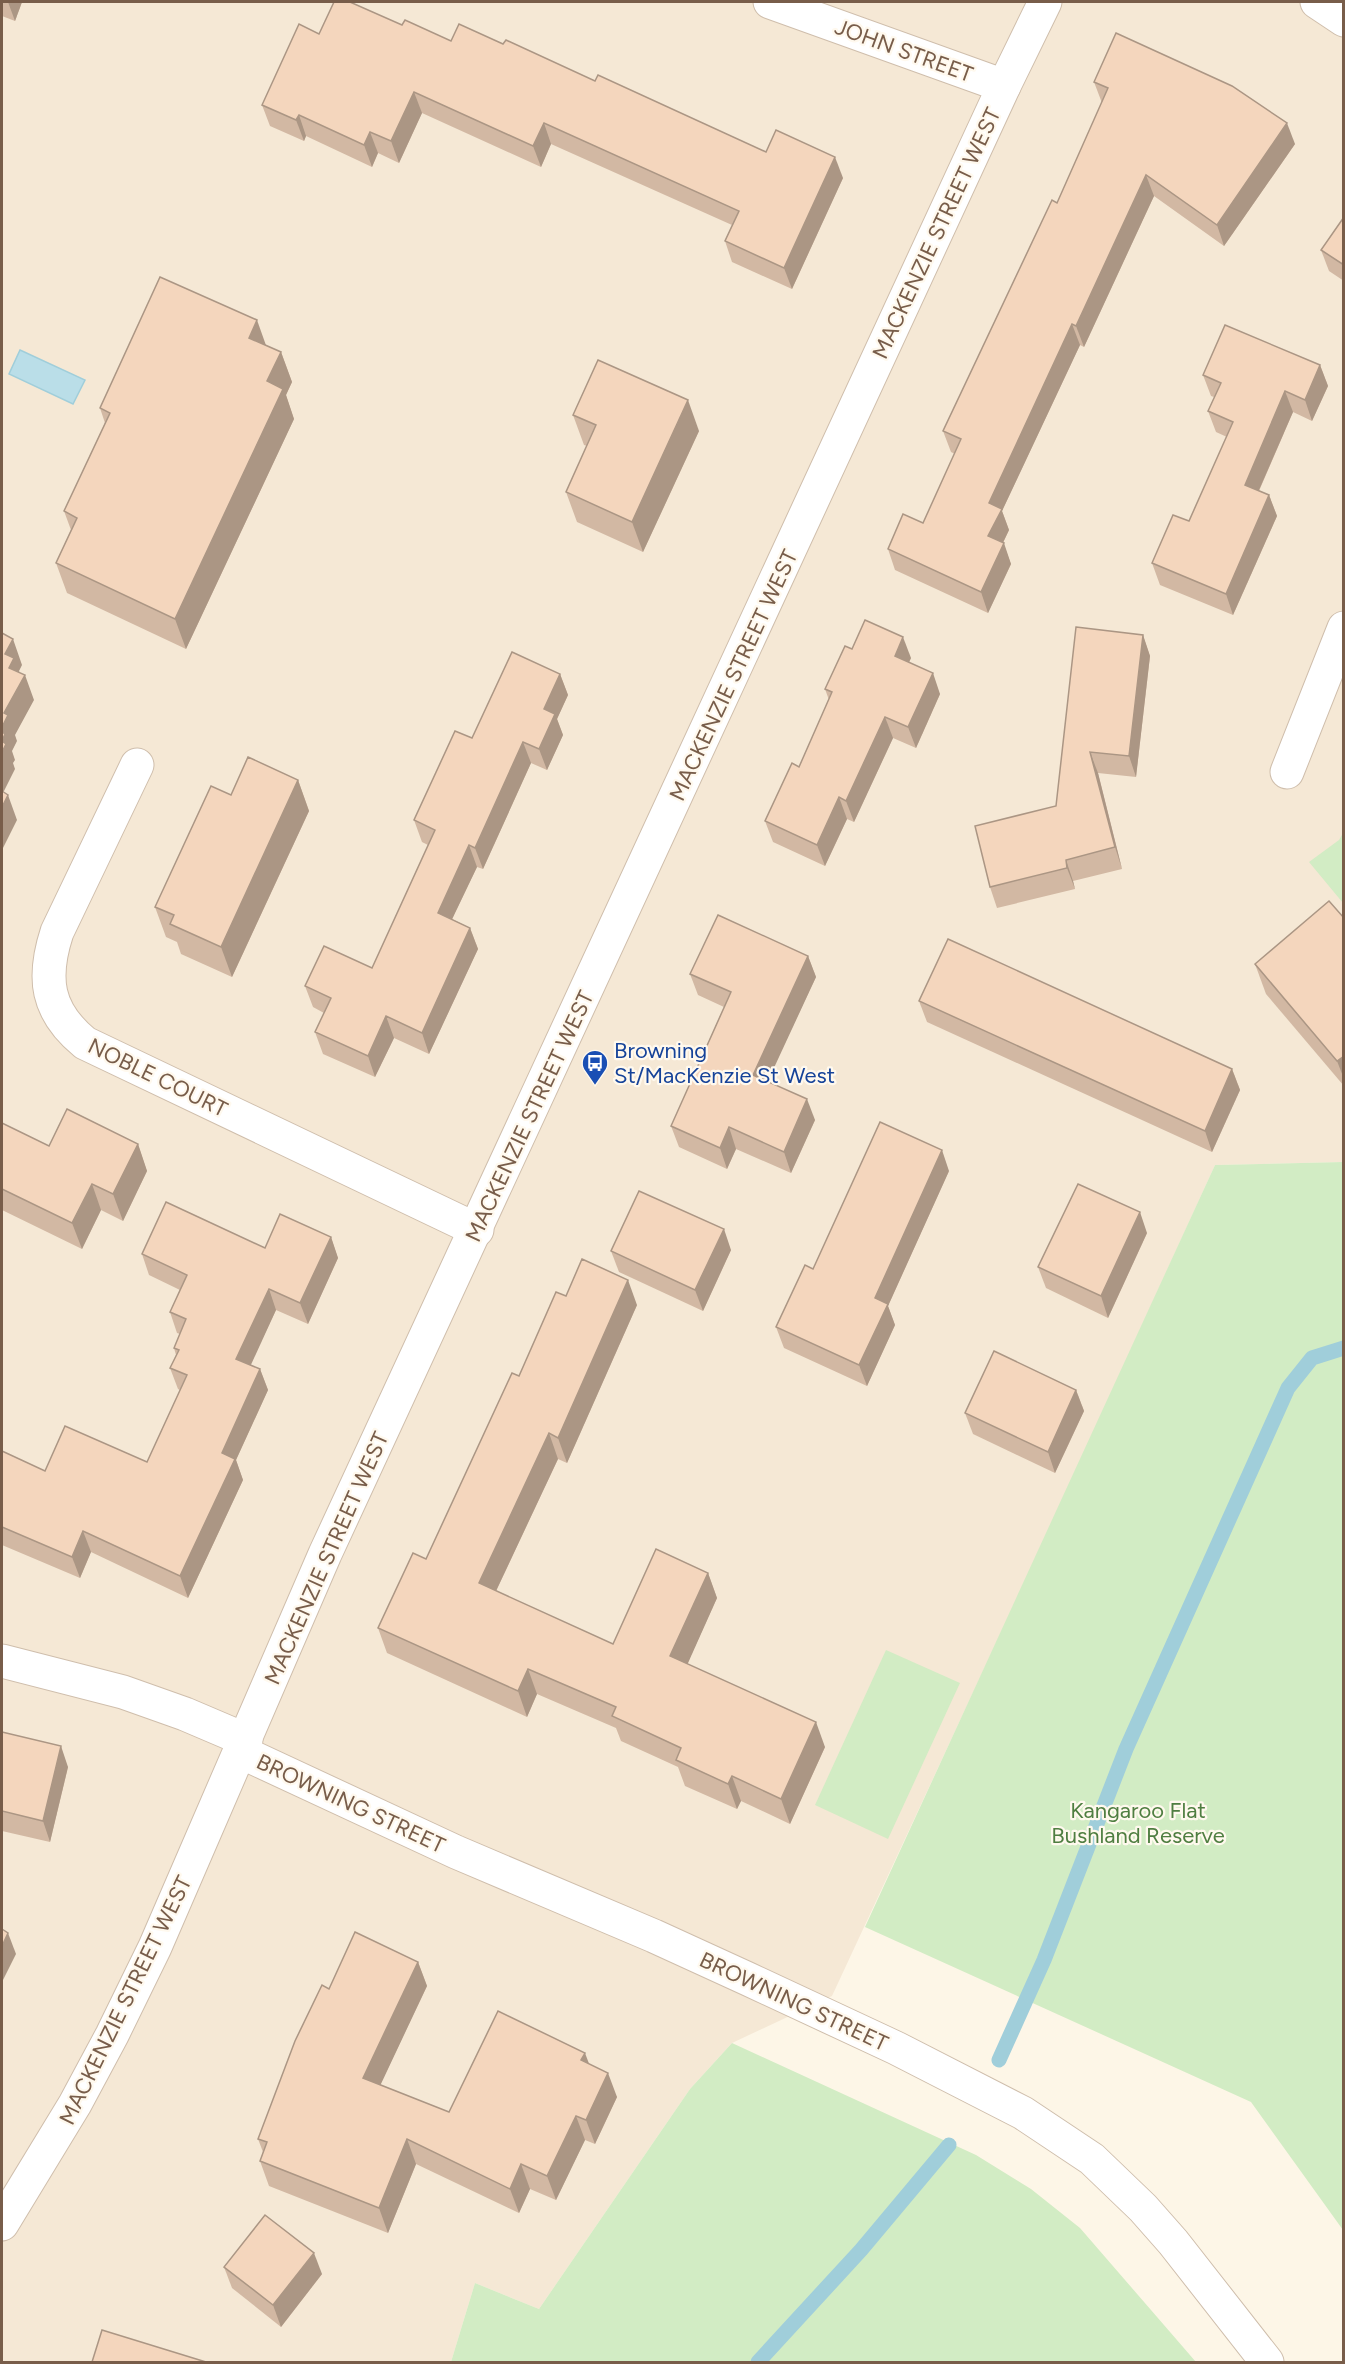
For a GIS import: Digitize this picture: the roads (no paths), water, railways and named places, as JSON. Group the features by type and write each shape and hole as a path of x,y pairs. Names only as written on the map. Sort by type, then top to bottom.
{"street":[{"name":"JOHN STREET","path":"771,2 1004,86"},
{"name":"MACKENZIE STREET WEST","path":"2,2224 75,2104 155,1947 326,1554 1004,86 1045,2"},
{"path":"1317,2 1344,20"},
{"path":"1287,772 1344,628"},
{"name":"NOBLE COURT","path":"137,765 57,932 49,957 48,984 56,1009 68,1030 85,1043 477,1230"},
{"name":"BROWNING STREET","path":"2,1662 123,1692 185,1714 456,1852 654,1936 737,1974 896,2048 1023,2113 1092,2159 1126,2191 1173,2242 1267,2362"}],"water":[{"path":"20,350 85,380 73,404 9,374"}],"waterway":[{"path":"999,2060 1044,1960 1126,1749 1288,1388 1312,1358 1344,1348"},
{"path":"758,2362 861,2250 949,2145"}],"place":[{"name":"Browning St/MacKenzie St West","path":"595,1086"}],"park label":[{"name":"Kangaroo Flat Bushland Reserve","path":"1138,1823"}]}
